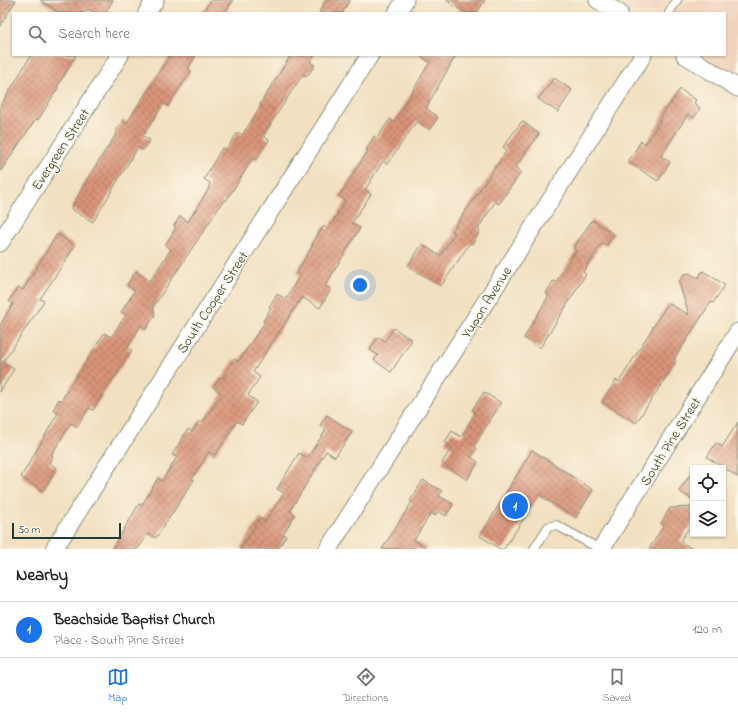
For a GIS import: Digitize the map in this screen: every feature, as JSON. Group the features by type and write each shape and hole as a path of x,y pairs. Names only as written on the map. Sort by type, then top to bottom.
{"street":[{"path":"148,12 155,0"},
{"path":"398,12 405,0"},
{"path":"598,0 617,12"},
{"name":"Evergreen Street","path":"0,244 119,56"},
{"name":"South Cooper Street","path":"54,549 369,56"},
{"name":"Yupon Avenue","path":"328,549 642,56"},
{"path":"687,56 738,88"},
{"name":"South Pine Street","path":"601,549 738,332"}],"lane":[{"path":"670,12 677,0"},
{"path":"534,549 548,527 556,525 601,549"}],"shaded area":[{"path":"598,0 738,0 738,88 687,56 726,56 726,12 617,12"}],"building":[{"path":"0,0 16,0 0,26"},
{"path":"40,0 113,0 106,12 93,12 88,9 86,12 58,12"},
{"path":"211,0 233,0 226,12 203,12"},
{"path":"326,0 350,0 343,12 320,12"},
{"path":"446,0 485,0 478,12 464,12"},
{"path":"30,56 75,56 38,120 36,119 0,172 0,107"},
{"path":"169,56 195,56 188,68 191,71 168,106 164,103 143,136 150,140 143,150 138,147 93,222 71,209 85,182 117,133 115,132 123,120 127,123"},
{"path":"290,56 314,56 310,62 315,65 307,76 303,74 263,136 269,140 256,160 253,158 226,201 224,200 153,307 155,315 146,329 141,325 127,348 132,350 93,410 89,408 77,427 71,423 51,455 53,456 49,463 57,468 43,491 21,477 58,413 53,410 59,399 61,401 104,333 111,337 126,315 121,312 135,291 127,285 136,271 150,281 171,249 165,245 176,228 174,226 180,216 188,222 208,190 210,183 204,179 222,148 226,150 238,132 242,135 262,105 260,104"},
{"path":"421,56 455,56 426,108 438,117 430,130 417,121 387,164 383,161 365,190 371,194 352,223 360,228 325,286 331,289 320,308 302,297 253,372 260,377 248,395 257,402 242,424 237,421 215,455 209,452 192,479 194,480 156,538 148,534 138,549 112,549 139,504 142,505 158,478 162,481 177,457 172,455 188,429 192,432 199,421 202,423 222,394 213,387 221,377 223,378 234,359 238,362 265,322 263,321 271,308 269,307 277,294 286,299 300,275 296,273 313,245 312,244 324,226 328,229 346,201 339,196 368,151 366,150 374,136 377,138 390,119 394,122 430,62"},
{"path":"554,78 572,90 558,112 538,99"},
{"path":"680,89 696,100 694,103 700,108 694,118 688,114 661,156 670,162 658,181 628,162 641,141 645,144"},
{"path":"522,121 539,134 515,167 521,172 499,204 495,202 478,229 480,231 472,244 470,243 441,286 408,266 422,244 440,256 455,233 452,231 507,150 503,147"},
{"path":"592,220 614,234 606,246 602,243 583,272 586,274 540,348 524,338 549,295 546,293 553,281 556,282 576,251 573,249"},
{"path":"57,234 75,246 40,299 44,301 3,362 14,369 0,392 0,325 13,304 9,301 18,287 23,290"},
{"path":"703,271 725,285 713,303 711,302 674,359 676,361 636,423 602,402 616,380 619,382 668,303 689,315 679,282 684,274 689,273 698,278"},
{"path":"394,328 412,340 391,372 374,360 378,355 370,350 378,337 385,341"},
{"path":"484,392 501,403 474,446 477,448 471,457 478,462 467,480 442,463 452,447 445,442 452,431 461,437 475,413 472,410"},
{"path":"327,415 352,432 335,457 326,451 290,511 295,515 283,534 286,536 278,549 240,549 260,518 265,522 284,493 277,489 299,453 307,458 326,430 320,425"},
{"path":"738,422 738,477 726,469 726,465 719,465 707,457 716,443 722,447"},
{"path":"532,450 593,490 576,518 539,495 504,549 500,549 480,536"},
{"path":"690,475 690,498 679,491"},
{"path":"423,480 442,491 439,496 453,504 446,516 438,511 435,516 431,513 414,540 428,549 382,549 412,502 410,501"},
{"path":"690,507 690,526 680,541 692,549 649,549 664,525 661,523 670,508"}],"place":[{"name":"Beachside Baptist Church","path":"515,506"}]}
